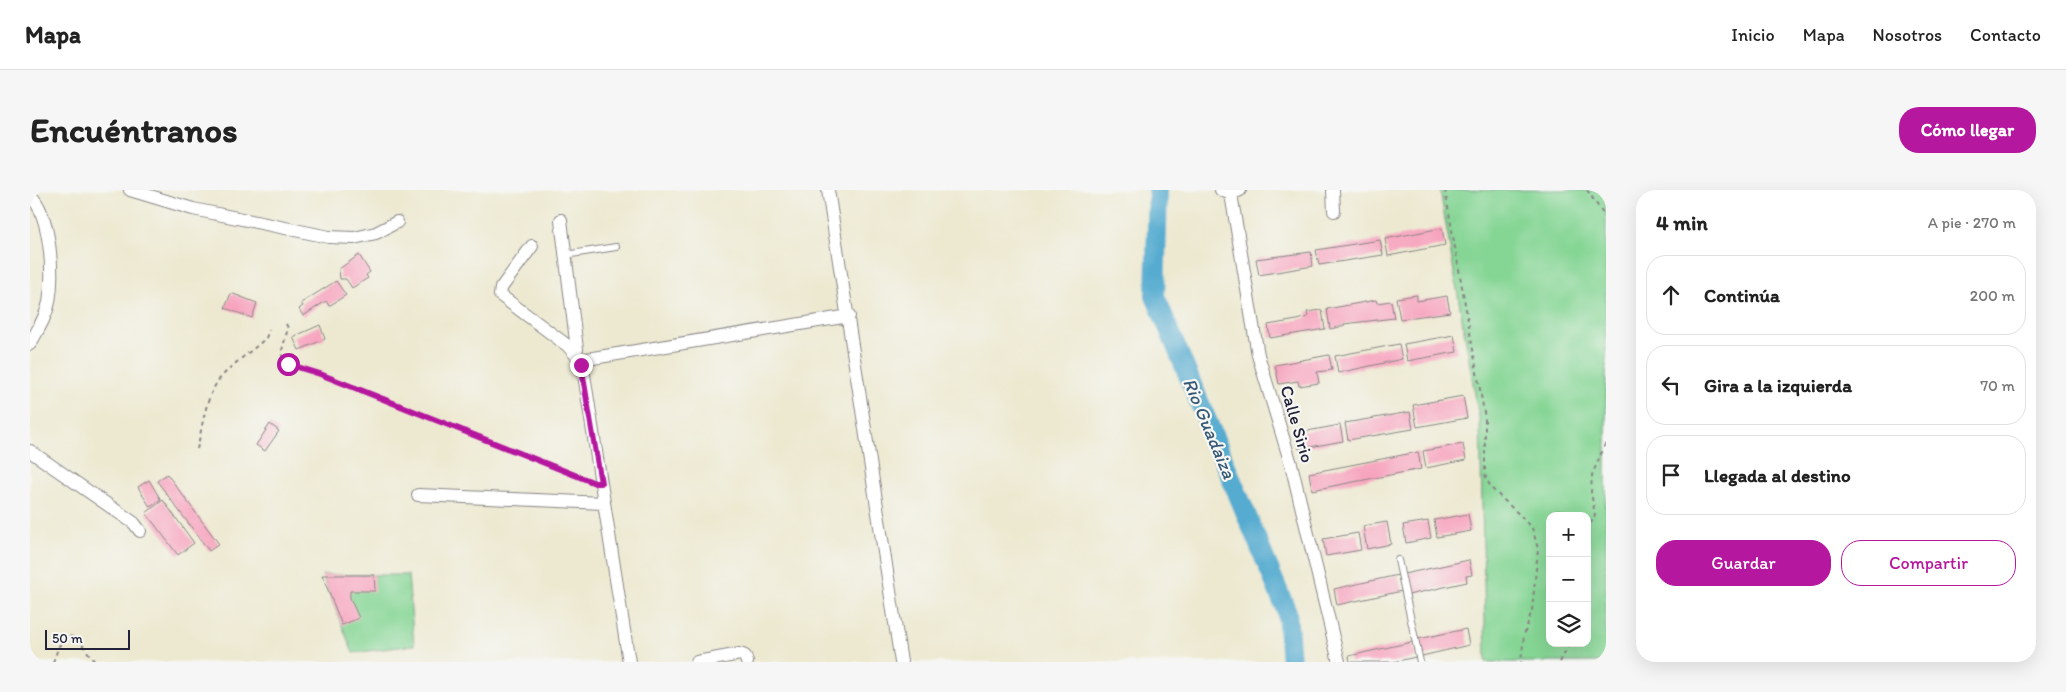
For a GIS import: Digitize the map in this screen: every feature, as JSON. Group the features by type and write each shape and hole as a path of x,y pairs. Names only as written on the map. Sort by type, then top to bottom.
{"street":[{"path":"130,190 193,209 329,237 354,238 376,233 397,222"},
{"path":"828,190 901,662"},
{"path":"1333,190 1334,211"},
{"name":"Calle Sirio","path":"1230,191 1258,355 1291,464 1339,662"},
{"path":"30,195 40,210 46,228 50,290 45,316 30,344"},
{"path":"561,220 577,349 601,483 629,662"},
{"path":"532,246 501,288 500,295 579,358 587,359 849,316"},
{"path":"30,451 134,523 140,531"},
{"path":"418,495 604,503"},
{"path":"696,662 740,654 745,656 747,662"}],"lane":[{"path":"565,255 616,247"},
{"path":"1398,560 1420,662"}],"path":[{"path":"1445,190 1486,418 1485,474 1491,488 1522,516 1533,530 1538,549 1532,610 1524,636 1521,662"},
{"path":"1587,190 1606,218"},
{"path":"286,324 288,328 281,354 288,364 320,374 595,483 601,483"},
{"path":"197,449 205,411 212,392 222,377 266,338 269,330"},
{"path":"1591,522 1595,515 1591,492 1592,474 1606,442"},
{"path":"53,662 62,641 72,636 78,639 95,662"},
{"path":"1560,662 1568,647"}],"green space":[{"path":"1440,190 1606,190 1606,662 1486,662 1480,424"},
{"path":"322,575 408,575 414,645 353,653"}],"building":[{"path":"1442,228 1445,245 1388,256 1385,239"},
{"path":"1380,240 1383,255 1319,265 1316,250"},
{"path":"1311,252 1313,266 1259,275 1256,259"},
{"path":"359,255 370,272 366,275 368,278 352,288 346,279 340,279 339,269"},
{"path":"336,281 346,295 329,306 326,301 303,316 299,309 303,306 301,303"},
{"path":"231,293 257,303 252,318 225,308"},
{"path":"1417,295 1417,301 1447,296 1450,312 1400,319 1396,298"},
{"path":"1376,300 1377,303 1391,301 1394,318 1344,324 1344,326 1330,329 1327,309"},
{"path":"1322,310 1325,329 1270,338 1268,325 1308,317 1307,312"},
{"path":"320,325 325,339 299,350 293,337"},
{"path":"1454,335 1457,352 1407,361 1404,344"},
{"path":"1399,344 1402,359 1338,373 1335,356"},
{"path":"1329,355 1332,370 1317,372 1319,383 1299,386 1298,381 1279,384 1275,365"},
{"path":"1463,396 1467,418 1417,427 1413,405"},
{"path":"1410,412 1413,429 1348,440 1345,423"},
{"path":"270,424 279,431 265,451 256,445"},
{"path":"1340,425 1343,441 1299,449 1296,433"},
{"path":"1463,444 1466,460 1426,468 1423,451"},
{"path":"1418,452 1421,469 1312,490 1309,473"},
{"path":"167,474 219,544 209,551 157,481"},
{"path":"149,480 161,500 150,507 138,487"},
{"path":"163,500 194,543 178,555 146,513"},
{"path":"1468,514 1471,531 1437,537 1434,520"},
{"path":"1428,521 1431,538 1406,543 1403,525"},
{"path":"1387,522 1391,544 1367,549 1363,526"},
{"path":"1358,533 1361,550 1326,556 1323,539"},
{"path":"1469,560 1472,575 1466,576 1467,582 1408,595 1404,574"},
{"path":"322,575 374,575 375,591 350,591 350,598 359,618 342,625"},
{"path":"1398,575 1402,591 1337,605 1334,589"},
{"path":"1466,629 1469,645 1422,656 1418,639"},
{"path":"1412,642 1416,657 1393,662 1350,662 1349,656"}],"waterway":[{"name":"Rio Guadaiza","path":"1158,190 1155,296 1287,612 1291,662"}],"route":[{"path":"288,364 320,374 595,483 601,483 581,365"}]}
